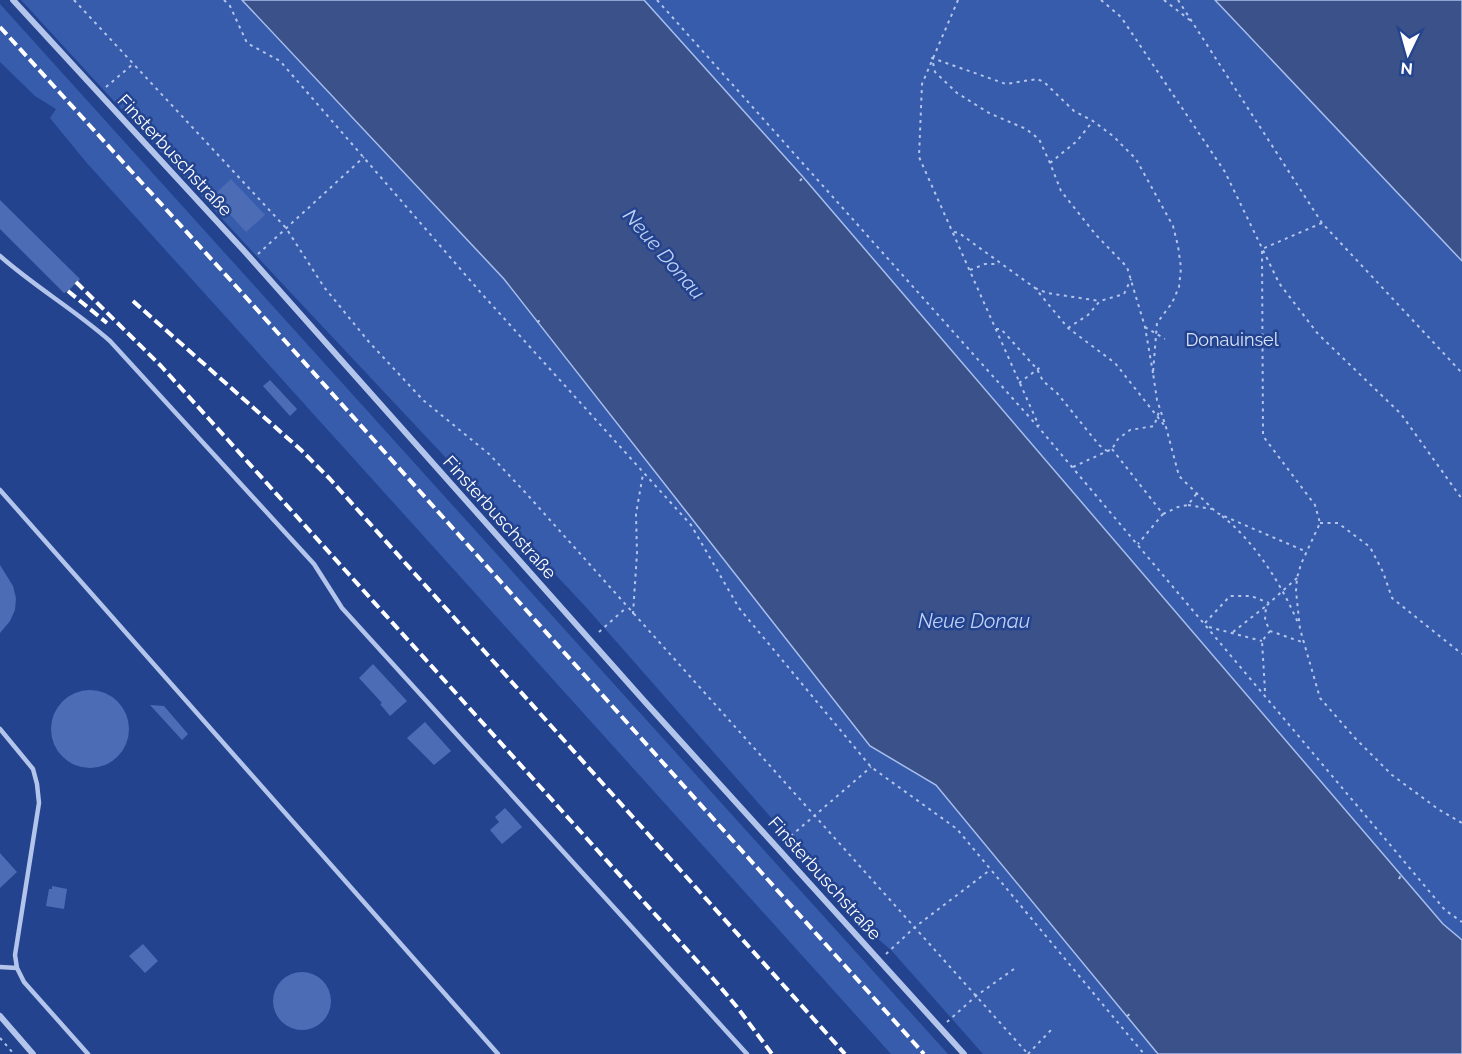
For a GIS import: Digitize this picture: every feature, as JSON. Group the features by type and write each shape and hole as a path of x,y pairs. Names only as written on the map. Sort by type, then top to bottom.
{"street":[{"name":"Finsterbuschstraße","path":"13,0 238,245 646,703 964,1054"},
{"path":"0,1016 33,1054"}],"lane":[{"path":"0,256 26,279 82,316 110,341 314,564 342,608 747,1054"},
{"path":"0,490 498,1054"},
{"path":"0,729 33,769 39,802 15,955 17,968 24,982 88,1054"},
{"path":"0,967 17,968"}],"path":[{"path":"74,0 286,228 324,287 369,342 423,400 489,454 1028,1054 1052,1029"},
{"path":"224,0 230,6 247,43 280,61 482,294 691,525 739,608 871,767 957,830 1144,1054"},
{"path":"657,0 1040,429 1445,909 1462,922"},
{"path":"958,0 922,84 919,157 1040,429"},
{"path":"1101,0 1121,17 1225,172 1279,283 1318,334 1401,414 1462,499"},
{"path":"1164,0 1194,22"},
{"path":"1178,0 1322,224 1462,373"},
{"path":"932,58 1005,84 1037,79 1044,82 1074,111 1093,121 1113,136 1136,159 1173,226 1181,268 1179,287 1172,303 1157,323 1158,335 1153,373"},
{"path":"932,58 935,72 957,93 989,113 1026,129 1039,139 1061,191 1096,235 1127,267 1145,327 1160,409 1179,476 1217,513 1232,524 1256,552 1291,607 1300,629"},
{"path":"106,87 133,64"},
{"path":"1050,163 1077,141 1093,121"},
{"path":"257,255 364,157"},
{"path":"801,181 803,177"},
{"path":"1262,249 1322,224"},
{"path":"952,232 959,233 1035,288 1068,328 1114,363 1166,427"},
{"path":"1262,249 1263,436 1315,505 1320,523 1297,578 1300,629 1320,698 1392,775 1438,809 1462,823"},
{"path":"970,270 984,264 1002,265"},
{"path":"1035,288 1100,301 1124,294 1131,279"},
{"path":"1068,328 1088,315 1100,301"},
{"path":"537,322 541,320"},
{"path":"1145,327 1165,339"},
{"path":"996,329 1000,329 1037,369 1043,381 1057,393 1099,445 1107,451"},
{"path":"1019,383 1042,366"},
{"path":"1154,426 1160,409"},
{"path":"1073,467 1112,448 1118,439 1130,430 1159,425 1166,427"},
{"path":"1112,448 1163,514"},
{"path":"633,614 637,553 636,514 644,473"},
{"path":"1188,506 1197,493"},
{"path":"1138,544 1168,511 1197,505 1213,509"},
{"path":"1160,509 1168,511"},
{"path":"1217,513 1307,552"},
{"path":"1320,523 1338,523 1370,547 1383,572 1392,598 1462,654"},
{"path":"1232,633 1297,578"},
{"path":"1205,623 1230,596 1251,596 1267,605"},
{"path":"1267,605 1265,620 1270,632"},
{"path":"599,632 627,607"},
{"path":"1208,627 1262,641"},
{"path":"1270,632 1303,642"},
{"path":"1265,694 1262,641 1270,632"},
{"path":"785,841 871,767"},
{"path":"879,960 915,927 990,870"},
{"path":"1398,879 1401,875"},
{"path":"941,1028 976,996 1014,969"},
{"path":"1127,1016 1133,1012"},
{"path":"0,1038 14,1054"}],"green space":[{"path":"21,0 242,0 504,279 870,746 936,785 1158,1054 983,1054 892,951 877,938 585,606 262,262"},
{"name":"Donauinsel","path":"644,0 1215,0 1462,261 1462,940 1443,924 803,177"},
{"path":"0,4 948,1054 891,1054 86,162 50,118 56,109 35,96 0,62"}],"water":[{"name":"Neue Donau","path":"242,0 644,0 803,177 1443,924 1462,940 1462,1054 1158,1054 936,785 870,746 504,279"},
{"path":"1215,0 1462,0 1462,261"}],"building":[{"path":"231,179 265,215 246,232 213,196"},
{"path":"0,200 80,279 68,291 64,293 0,229"},
{"path":"270,380 297,409 290,416 263,386"},
{"path":"0,565 13,586 16,598 15,610 10,621 0,633"},
{"path":"373,664 407,701 390,716 380,704 382,703 359,678"},
{"path":"90,690 105,693 118,701 126,714 129,729 126,744 118,757 105,765 90,768 75,765 62,757 54,744 51,729 54,714 62,701 75,693"},
{"path":"150,705 164,706 188,734 182,740"},
{"path":"425,722 451,751 434,765 407,738"},
{"path":"505,808 522,827 502,844 490,830 499,822 495,817"},
{"path":"0,853 17,872 0,888"},
{"path":"52,886 67,889 64,909 46,906 49,889 52,889"},
{"path":"143,944 158,961 145,973 129,956"},
{"path":"302,972 313,974 326,985 331,1001 329,1012 318,1025 302,1030 291,1028 278,1017 273,1001 275,990 286,977"}],"railway":[{"path":"0,27 234,284 924,1054"},
{"path":"76,282 161,366 209,419 716,982 772,1054"},
{"path":"68,291 107,323"},
{"path":"133,301 301,450 330,479 845,1054"}]}
